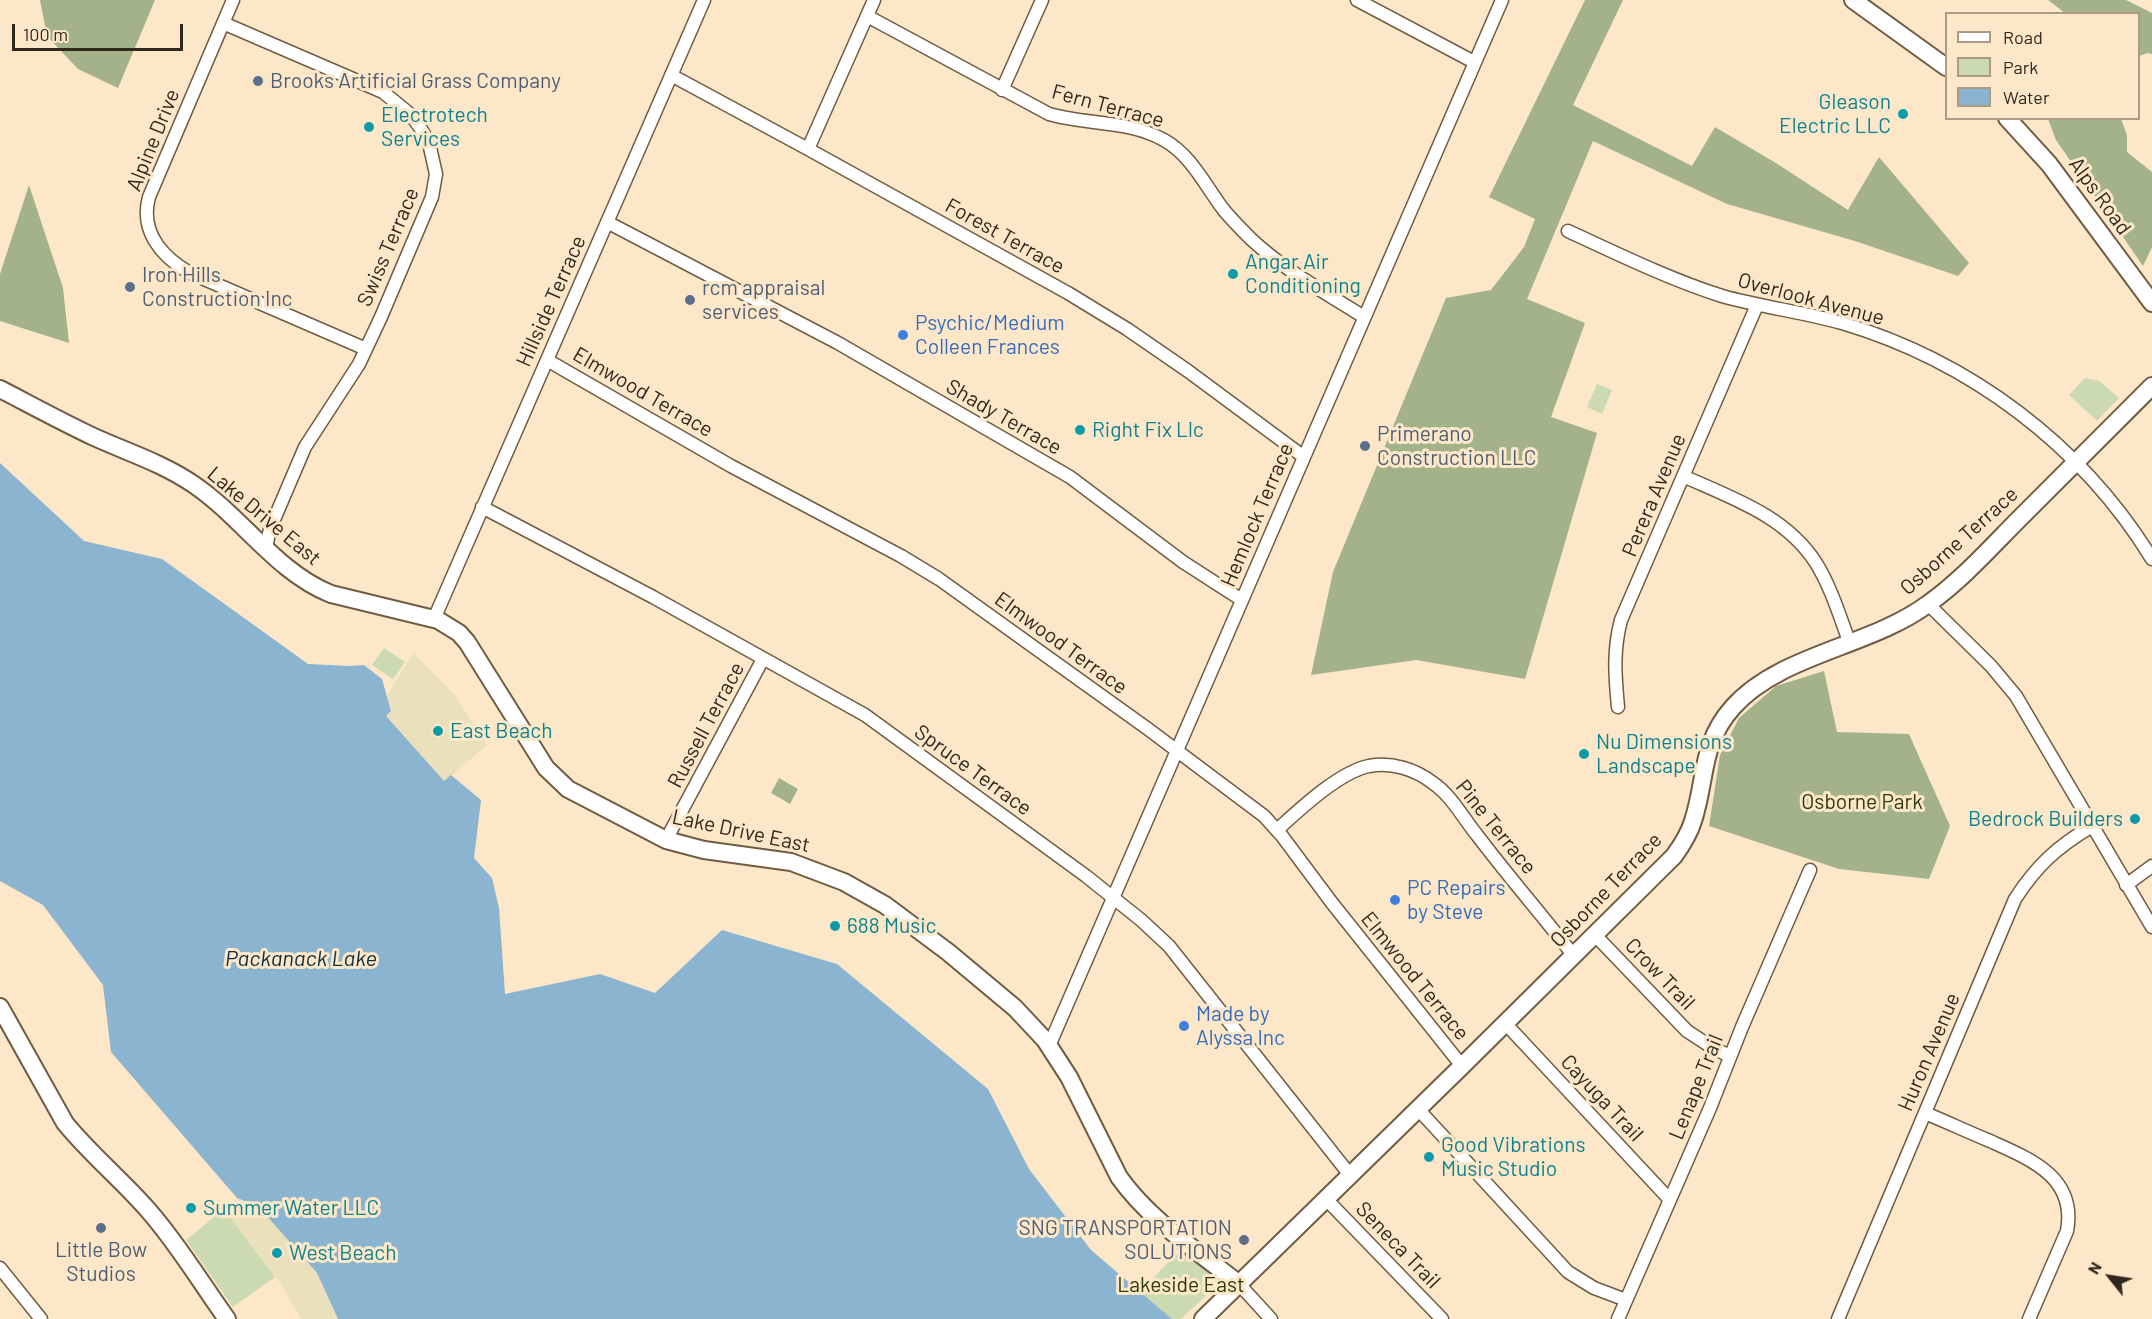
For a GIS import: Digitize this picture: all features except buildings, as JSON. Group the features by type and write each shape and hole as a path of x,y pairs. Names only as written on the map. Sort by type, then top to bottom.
{"street":[{"name":"Alpine Drive","path":"233,0 150,196 146,208 150,232 164,255 188,272 366,349"},
{"name":"Hillside Terrace","path":"434,619 704,0"},
{"path":"808,148 874,0"},
{"path":"1002,90 1042,0"},
{"path":"1357,0 1474,62"},
{"name":"Hemlock Terrace","path":"1049,1046 1502,0"},
{"path":"1853,0 1945,66"},
{"name":"Fern Terrace","path":"867,16 1049,114 1065,119 1116,124 1166,141 1186,156 1224,211 1251,238 1296,273 1364,317"},
{"name":"Swiss Terrace","path":"223,23 378,88 398,102 411,115 429,143 435,166 435,188 366,349 305,447 270,529 266,547"},
{"name":"Forest Terrace","path":"671,75 808,148 1068,293 1127,329 1188,371 1304,457"},
{"name":"Alps Road","path":"2009,120 2049,164 2152,303"},
{"name":"Shady Terrace","path":"607,222 838,343 1070,477 1183,562 1242,600"},
{"name":"Overlook Avenue","path":"1568,231 1688,284 1757,305 1842,323 1877,334 1937,361 1978,384 2013,407 2076,462 2118,510 2152,559"},
{"name":"Perera Avenue","path":"1618,707 1614,658 1621,620 1757,305"},
{"name":"Elmwood Terrace","path":"547,360 731,466 901,556 939,579 1264,816 1462,1066"},
{"name":"Osborne Terrace","path":"1203,1319 1663,868 1685,840 1696,811 1704,765 1711,741 1733,706 1753,689 1782,672 1900,622 1928,604 1949,587 2152,386"},
{"name":"Lake Drive East","path":"0,389 94,437 165,467 194,484 289,570 316,588 449,625 467,642 546,768 556,779 579,795 666,840 704,850 790,862 844,882 885,904 948,952 1015,1008 1049,1046 1069,1077 1119,1177 1131,1193 1160,1221 1239,1284"},
{"path":"1683,476 1760,511 1792,534 1816,563 1825,579 1850,644"},
{"name":"Spruce Terrace","path":"482,507 653,597 873,720 1113,897 1169,946 1350,1175"},
{"path":"1928,604 1991,666 2016,696 2152,927"},
{"name":"Russell Terrace","path":"666,840 764,659"},
{"name":"Pine Terrace","path":"1277,830 1328,787 1356,771 1381,765 1409,769 1429,780 1446,794 1574,956"},
{"name":"Huron Avenue","path":"1838,1319 2015,899 2032,873 2054,851 2092,826"},
{"path":"2126,885 2152,866"},
{"name":"Lenape Trail","path":"1618,1319 1810,870"},
{"name":"Crow Trail","path":"1595,935 1687,1031 1730,1056"},
{"path":"0,1007 65,1123 155,1218 227,1319"},
{"name":"Cayuga Trail","path":"1505,1023 1670,1200"},
{"path":"1418,1109 1568,1272 1594,1288 1626,1300"},
{"path":"1925,1113 2028,1158 2051,1176 2060,1187 2068,1207 2067,1231 2029,1319"},
{"name":"Seneca Trail","path":"1326,1198 1442,1319"},
{"path":"0,1268 41,1319"},
{"path":"1239,1284 1271,1319"}],"green space":[{"path":"40,0 155,0 118,88 78,69 47,36"},
{"path":"1585,0 1623,0 1573,105 1692,166 1715,127 1848,210 1879,157 1969,263 1958,276 1855,241 1727,204 1593,141 1527,299 1585,323 1551,417 1597,433 1525,679 1416,660 1311,675 1333,572 1446,298 1491,290 1524,247 1535,219 1489,197"},
{"path":"2048,0 2126,0 2152,13 2152,54 2140,56 2140,12 2064,12"},
{"path":"2048,120 2121,120 2127,135 2127,152 2152,172 2152,247 2143,266 2056,140"},
{"path":"29,185 63,288 69,343 0,321 0,274"},
{"path":"2085,378 2099,381 2119,398 2097,421 2069,395"},
{"path":"1597,384 1612,390 1602,414 1587,407"},
{"path":"384,648 405,662 393,679 372,665"},
{"name":"Osborne Park","path":"1824,671 1837,732 1909,734 1950,826 1929,879 1839,869 1709,826 1720,755 1739,718 1776,686"},
{"path":"779,778 798,789 790,804 771,793"},
{"path":"224,1209 275,1277 233,1307 186,1240"},
{"name":"Lakeside East","path":"1181,1249 1212,1276 1214,1284 1211,1291 1181,1319 1172,1319 1140,1292"}],"sand":[{"name":"East Beach","path":"413,653 453,693 487,745 444,782 386,716 391,711 387,696"},
{"name":"West Beach","path":"237,1198 258,1206 317,1273 338,1319 301,1319 283,1287 224,1209"}],"water":[{"name":"Packanack Lake","path":"0,463 84,541 162,559 308,664 364,665 382,679 391,711 386,716 444,781 451,775 481,800 474,858 492,878 499,908 505,994 600,974 655,993 722,930 837,964 988,1089 1029,1169 1091,1250 1172,1319 338,1319 317,1273 258,1206 237,1198 111,1052 103,985 43,905 0,881"}],"place":[{"name":"Brooks Artificial Grass Company","path":"258,81"},
{"name":"Gleason Electric LLC","path":"1903,114"},
{"name":"Electrotech Services","path":"369,127"},
{"name":"Angar Air Conditioning","path":"1233,274"},
{"name":"Iron Hills Construction Inc","path":"130,287"},
{"name":"rcm appraisal services","path":"690,300"},
{"name":"Psychic/Medium Colleen Frances","path":"903,335"},
{"name":"Right Fix Llc","path":"1080,430"},
{"name":"Primerano Construction LLC","path":"1365,446"},
{"name":"East Beach","path":"438,731"},
{"name":"Nu Dimensions Landscape","path":"1584,754"},
{"name":"Bedrock Builders","path":"2135,819"},
{"name":"PC Repairs by Steve","path":"1395,900"},
{"name":"688 Music","path":"835,926"},
{"name":"Made by Alyssa Inc","path":"1184,1026"},
{"name":"Good Vibrations Music Studio","path":"1429,1157"},
{"name":"Summer Water LLC","path":"191,1208"},
{"name":"Little Bow Studios","path":"101,1228"},
{"name":"SNG TRANSPORTATION SOLUTIONS","path":"1244,1240"},
{"name":"West Beach","path":"277,1253"}]}
